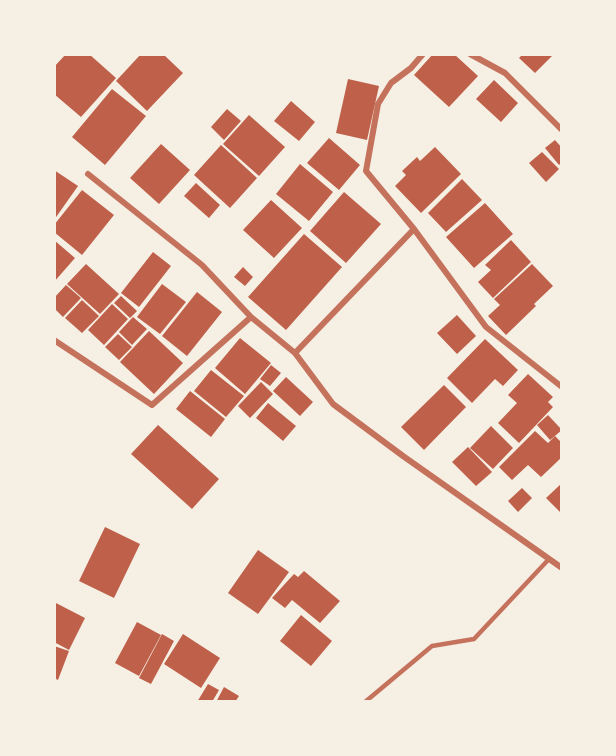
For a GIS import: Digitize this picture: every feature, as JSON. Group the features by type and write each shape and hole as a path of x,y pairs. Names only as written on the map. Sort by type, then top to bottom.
{"street":[{"path":"423,54 411,68 391,84 378,104 366,171 414,229 486,327 562,387"},
{"path":"470,54 505,73 562,130"},
{"path":"88,174 202,265 251,317 295,353 333,404 562,568"},
{"path":"295,353 414,229"},
{"path":"54,340 152,405 251,317"}],"lane":[{"path":"365,702 432,646 474,639 549,559"}],"building":[{"path":"66,54 89,54 116,78 81,117 54,94 54,67"},
{"path":"141,54 163,54 183,73 147,111 116,81"},
{"path":"433,54 454,54 478,76 449,107 414,75"},
{"path":"523,54 554,54 535,73 519,58"},
{"path":"348,79 379,86 367,140 336,133"},
{"path":"494,80 518,103 501,122 476,99"},
{"path":"112,89 146,116 105,165 72,137"},
{"path":"291,101 315,122 299,141 274,121"},
{"path":"227,109 241,121 224,140 211,127"},
{"path":"249,115 285,147 259,176 223,144"},
{"path":"329,138 360,165 339,190 307,163"},
{"path":"555,140 562,148 562,162 559,165 545,148"},
{"path":"161,144 190,170 159,204 130,178"},
{"path":"221,145 257,178 230,208 194,175"},
{"path":"435,147 461,174 421,213 395,186 406,175 402,171 417,157 420,161"},
{"path":"542,152 559,169 546,182 529,163"},
{"path":"300,164 333,192 309,221 276,194"},
{"path":"54,170 78,186 54,220"},
{"path":"462,179 482,200 446,232 428,213"},
{"path":"196,183 220,205 209,218 184,196"},
{"path":"82,190 114,215 82,255 54,232 54,225"},
{"path":"344,192 381,224 346,263 310,231"},
{"path":"271,200 302,228 274,258 243,230"},
{"path":"485,203 513,234 474,268 446,237"},
{"path":"304,234 342,267 286,330 248,297"},
{"path":"54,240 75,258 54,282"},
{"path":"511,240 531,262 493,298 478,282 491,270 485,265"},
{"path":"153,252 171,266 139,307 121,293"},
{"path":"86,264 119,294 100,314 67,284"},
{"path":"532,264 553,286 506,335 488,316 500,305 494,299"},
{"path":"243,267 253,277 245,286 234,277"},
{"path":"162,284 186,302 160,334 137,317"},
{"path":"66,285 81,298 63,317 54,308 54,298"},
{"path":"197,292 222,312 187,356 162,336"},
{"path":"121,296 137,311 130,318 114,303"},
{"path":"82,300 99,316 82,333 65,318"},
{"path":"112,304 128,319 104,345 88,330"},
{"path":"457,315 476,336 457,354 437,333"},
{"path":"133,317 147,329 132,345 119,332"},
{"path":"149,331 183,363 154,394 120,362"},
{"path":"118,334 132,347 119,360 105,347"},
{"path":"240,338 271,363 245,394 215,368"},
{"path":"485,339 518,370 503,386 495,379 472,403 447,378"},
{"path":"271,365 281,373 270,386 260,379"},
{"path":"211,370 244,396 226,417 194,391"},
{"path":"528,374 553,397 548,402 553,407 519,443 498,423 517,403 508,395"},
{"path":"286,377 313,402 300,416 273,391"},
{"path":"261,382 273,394 250,418 238,406"},
{"path":"444,385 466,407 424,450 401,427"},
{"path":"190,391 225,419 211,437 176,409"},
{"path":"268,403 296,426 283,441 256,418"},
{"path":"548,415 562,430 550,440 537,425"},
{"path":"158,425 219,479 192,509 131,454"},
{"path":"491,426 513,448 493,469 470,448"},
{"path":"535,431 548,443 555,436 562,443 562,457 541,477 528,465 512,480 499,467"},
{"path":"468,447 492,472 476,486 452,462"},
{"path":"562,483 562,514 546,498"},
{"path":"522,488 532,498 518,512 508,501"},
{"path":"105,527 140,544 114,598 79,581"},
{"path":"258,550 289,572 258,614 228,593"},
{"path":"304,571 340,601 320,623 292,600 285,608 272,598 294,574 298,577"},
{"path":"54,602 85,618 69,650 54,642"},
{"path":"301,615 332,641 311,666 280,641"},
{"path":"137,622 161,635 139,676 115,663"},
{"path":"162,634 174,641 151,684 139,678"},
{"path":"183,634 220,658 201,688 164,664"},
{"path":"54,646 69,651 58,680 54,678"},
{"path":"208,684 219,690 212,702 197,702"},
{"path":"224,687 239,696 235,702 216,702"}]}
